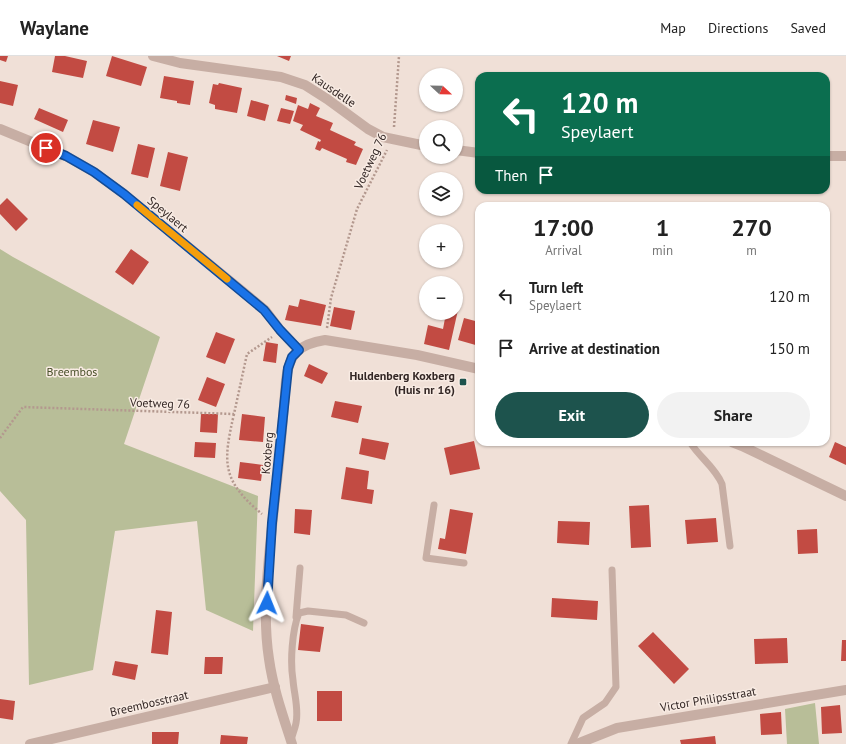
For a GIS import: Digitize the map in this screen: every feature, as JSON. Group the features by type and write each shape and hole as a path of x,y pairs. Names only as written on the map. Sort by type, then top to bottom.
{"street":[{"name":"Kausdelle","path":"153,56 180,63 281,77 305,85 368,129 383,137 419,145"},
{"name":"Speylaert","path":"0,129 66,156 94,172 124,194 264,310 299,350"},
{"path":"463,151 475,152"},
{"path":"830,156 846,156"},
{"path":"299,350 313,342 325,340 417,354 475,368"},
{"name":"Koxberg","path":"291,742 275,687 269,658 266,627 272,523 288,368 292,357 299,350"},
{"path":"742,446 846,496"},
{"name":"Breembosstraat","path":"30,744 275,687"},
{"name":"Victor Philipsstraat","path":"577,744 617,728 846,690"}],"lane":[{"path":"692,446 718,474 722,484 730,546"},
{"path":"434,505 426,558 464,563"},
{"path":"291,742 297,717 292,676 293,641 300,568"},
{"path":"571,744 583,718 604,703 616,687 612,570"},
{"path":"296,621 299,613 308,611 346,615 364,623"}],"path":[{"name":"Voetweg 76","path":"325,340 331,298 357,209 392,140 399,56"},
{"path":"272,523 242,497 228,471 227,443 247,354 280,330"},
{"name":"Voetweg 76","path":"0,438 24,407 234,414"}],"green space":[{"name":"Breembos","path":"0,249 160,337 124,444 258,496 253,631 206,610 197,521 115,531 93,670 29,685 26,520 0,491"},
{"path":"815,703 819,744 787,744 785,709"}],"building":[{"path":"0,56 8,56 6,62 0,60"},
{"path":"55,56 65,56 87,61 83,78 52,72"},
{"path":"112,56 147,67 141,86 106,76"},
{"path":"277,56 291,56 289,61"},
{"path":"164,76 194,81 190,105 160,98"},
{"path":"0,81 18,85 13,106 0,103"},
{"path":"219,83 242,88 237,113 215,109 215,105 209,103 213,84 218,85"},
{"path":"286,95 297,98 296,104 285,100"},
{"path":"251,100 269,105 265,121 247,116"},
{"path":"310,103 320,108 316,116 333,123 330,130 356,142 354,145 363,149 356,165 346,162 347,159 322,148 320,151 315,149 318,141 320,142 321,140 300,130 303,125 293,121 298,105 308,109"},
{"path":"39,108 68,120 63,132 34,119"},
{"path":"281,108 294,111 290,124 277,121"},
{"path":"93,120 120,127 113,152 86,144"},
{"path":"138,144 155,148 148,178 131,174"},
{"path":"168,152 188,157 180,191 160,186"},
{"path":"7,198 28,219 16,231 0,214 0,205"},
{"path":"131,249 149,262 133,285 115,272"},
{"path":"300,299 326,305 321,326 285,320 289,305 298,307"},
{"path":"334,307 355,311 351,330 330,326"},
{"path":"464,318 475,321 475,345 458,340"},
{"path":"445,320 456,320 449,350 424,344 428,325 443,329"},
{"path":"216,332 235,339 225,364 206,357"},
{"path":"266,342 278,344 276,363 263,361"},
{"path":"309,364 328,373 322,384 304,376"},
{"path":"207,377 225,384 216,407 198,400"},
{"path":"335,401 362,406 358,423 331,417"},
{"path":"201,414 218,414 217,433 200,432"},
{"path":"242,414 265,417 263,442 239,440"},
{"path":"362,438 389,443 385,460 359,454"},
{"path":"474,441 480,469 450,475 444,448"},
{"path":"195,442 216,443 215,458 194,457"},
{"path":"835,442 846,447 846,465 829,457"},
{"path":"240,462 263,465 261,481 238,478"},
{"path":"346,467 369,471 367,489 374,490 372,504 341,499"},
{"path":"649,505 651,547 631,548 629,506"},
{"path":"295,509 312,510 310,535 294,533"},
{"path":"450,509 473,513 466,554 438,549 440,538 445,539"},
{"path":"716,518 718,542 687,544 685,520"},
{"path":"558,521 590,522 589,545 557,543"},
{"path":"817,529 818,553 798,554 797,530"},
{"path":"552,598 598,601 597,620 551,617"},
{"path":"156,610 172,612 168,655 151,653"},
{"path":"301,624 324,627 320,652 298,650"},
{"path":"653,632 689,669 674,684 638,646"},
{"path":"787,638 788,663 755,664 754,639"},
{"path":"842,640 846,640 846,661 841,661"},
{"path":"205,657 223,657 222,674 204,674"},
{"path":"115,661 138,665 135,680 112,675"},
{"path":"317,691 342,691 342,721 317,721"},
{"path":"0,699 15,701 13,720 0,718"},
{"path":"840,705 842,733 822,734 821,707"},
{"path":"781,712 782,734 761,735 760,714"},
{"path":"152,732 179,732 178,744 152,744"},
{"path":"221,735 248,737 247,744 220,744"},
{"path":"715,736 716,744 681,744 680,740"}],"slow traffic":[{"path":"137,205 227,279"}],"place":[{"name":"Huldenberg Koxberg (Huis nr 16)","path":"463,382"}],"route":[{"path":"46,148 66,156 94,172 124,194 264,310 299,350 292,357 286,380 276,498 272,523 267,603"}]}
